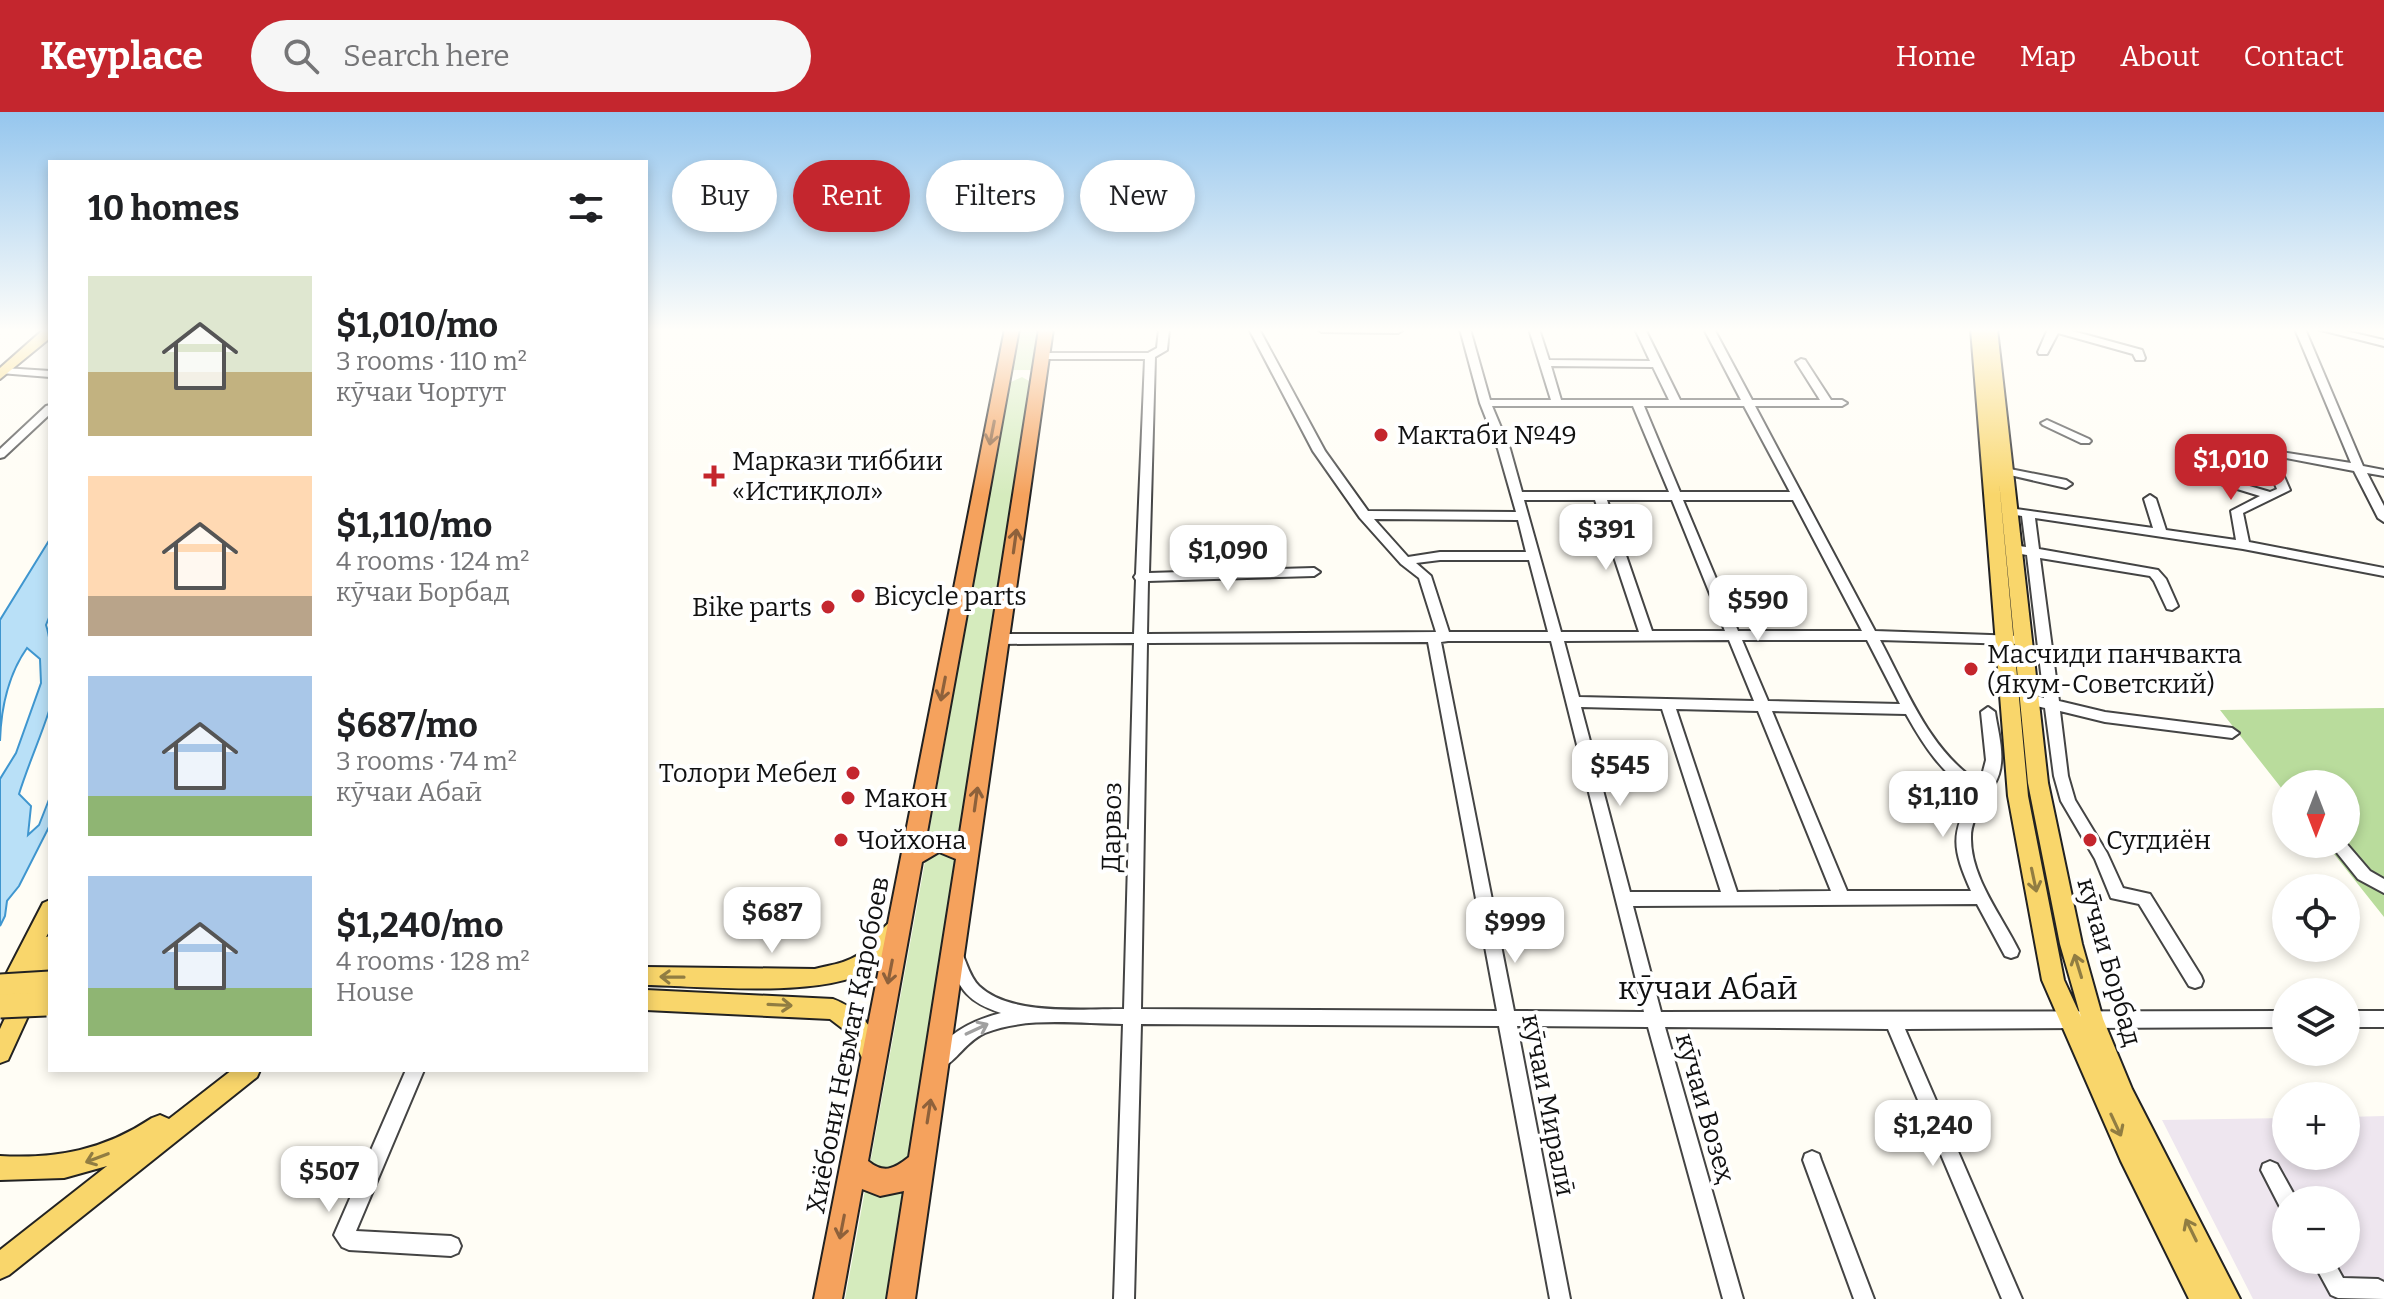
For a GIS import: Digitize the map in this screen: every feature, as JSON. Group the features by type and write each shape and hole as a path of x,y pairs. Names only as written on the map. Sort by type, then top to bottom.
{"highway":[{"name":"Хиёбони Неъмат Қаробоев","path":"828,1299 911,858 1019,384"},
{"name":"Хиёбони Неъмат Қаробоев","path":"901,1299 1000,639 1020,384"},
{"path":"911,858 935,842 946,842 968,856"},
{"path":"853,1166 880,1184 903,1179 922,1163"}],"main road":[{"name":"кӯчаи Борбад","path":"1984,384 2014,639 2029,699 2038,783 2071,944 2092,1019 2123,1094 2227,1299"},
{"name":"кӯчаи Борбад","path":"1996,384 2005,471 2018,512 2013,549 2018,796 2053,980 2067,1018 2129,1153 2203,1299"},
{"path":"0,1006 48,913"},
{"path":"648,976 815,978 844,972 869,959 899,926"},
{"path":"0,1053 48,949"},
{"path":"0,986 48,997"},
{"path":"0,1006 48,997"},
{"path":"648,1000 833,1009 855,1020 866,1037 874,1059"},
{"path":"0,1168 42,1170 76,1166 134,1144 229,1072"},
{"path":"0,1266 246,1072"}],"street":[{"name":"Дарвоз","path":"1124,1299 1133,1017 1138,640 1149,384"},
{"name":"кӯчаи Миралӣ","path":"1284,384 1319,451 1364,515 1405,561 1425,576 1439,638 1505,1020 1560,1299"},
{"name":"кӯчаи Возеҳ","path":"1480,384 1504,449 1520,516 1556,636 1654,1019 1733,1299"},
{"path":"1551,384 1557,403"},
{"path":"1667,384 1676,403"},
{"path":"1739,384 1940,761 1957,777 1981,791"},
{"path":"1816,384 1828,403"},
{"path":"2323,384 2359,469 2384,518"},
{"path":"1485,403 1842,403"},
{"path":"1638,404 1842,898"},
{"path":"0,455 48,410"},
{"path":"2047,423 2085,441"},
{"path":"2243,545 2237,511 2284,490 2267,451 2384,473"},
{"path":"2212,470 2225,482 2271,496"},
{"path":"2005,471 2066,484"},
{"path":"1599,495 1647,636"},
{"path":"1516,496 1798,496"},
{"path":"2150,499 2161,533"},
{"path":"2195,981 2144,899 2117,893 2102,857 2068,801 2061,776 2051,704 2034,553 2018,512 2243,545 2384,572"},
{"path":"1364,515 1520,516"},
{"path":"2013,549 2154,573 2172,606"},
{"path":"1405,561 1440,556 1533,556"},
{"path":"1140,577 1314,572"},
{"path":"1000,639 1872,635 2014,639"},
{"path":"2029,699 2105,717 2232,733"},
{"path":"1573,702 1910,709"},
{"path":"1667,703 1731,898"},
{"path":"1988,712 1993,751 1991,774 1962,834 1964,849 1982,897 2011,951"},
{"path":"2350,858 2364,875 2384,887"},
{"path":"1624,899 1982,897"},
{"name":"кӯчаи Абаӣ","path":"953,950 964,982 974,995 1033,1016"},
{"name":"кӯчаи Абаӣ","path":"936,1067 957,1039 972,1030 990,1022 1033,1016 1893,1021 2272,1019"},
{"path":"2360,1019 2384,1019"},
{"path":"1893,1021 2012,1299"},
{"path":"414,1072 344,1235 349,1240 451,1246"},
{"path":"1812,1160 1864,1299"},
{"path":"2270,1170 2279,1186"},
{"path":"2330,1274 2338,1288 2378,1289 2384,1299"}],"shaded area":[{"path":"2384,1116 2384,1299 2253,1299 2162,1120 2272,1118 2272,1170 2360,1170 2360,1117"}],"green space":[{"path":"1009,384 1031,384 960,839 952,836 928,839"},
{"path":"2384,708 2384,917 2360,887 2360,874 2350,874 2337,858 2360,858 2360,770 2272,770 2272,776 2220,710"},
{"path":"934,851 945,851 957,859 910,1161 885,1170 870,1164 926,856"},
{"path":"906,1189 888,1299 845,1299 865,1190"}],"water":[{"path":"48,542 48,712 19,794 31,806 28,835 39,825 48,802 48,829 19,886 7,901 0,926 0,779 16,753 41,683 40,659 27,648 15,669 7,693 0,741 0,620"}],"place":[{"name":"Мактаби №49","path":"1381,435"},
{"name":"Маркази тиббии «Истиқлол»","path":"714,476"},
{"name":"Bicycle parts","path":"858,596"},
{"name":"Bike parts","path":"828,607"},
{"name":"Масчиди панчвакта (Якум-Советский)","path":"1971,669"},
{"name":"Толори Мебел","path":"853,773"},
{"name":"Макон","path":"848,798"},
{"name":"Чойхона","path":"841,840"},
{"name":"Сугдиён","path":"2090,840"}]}
